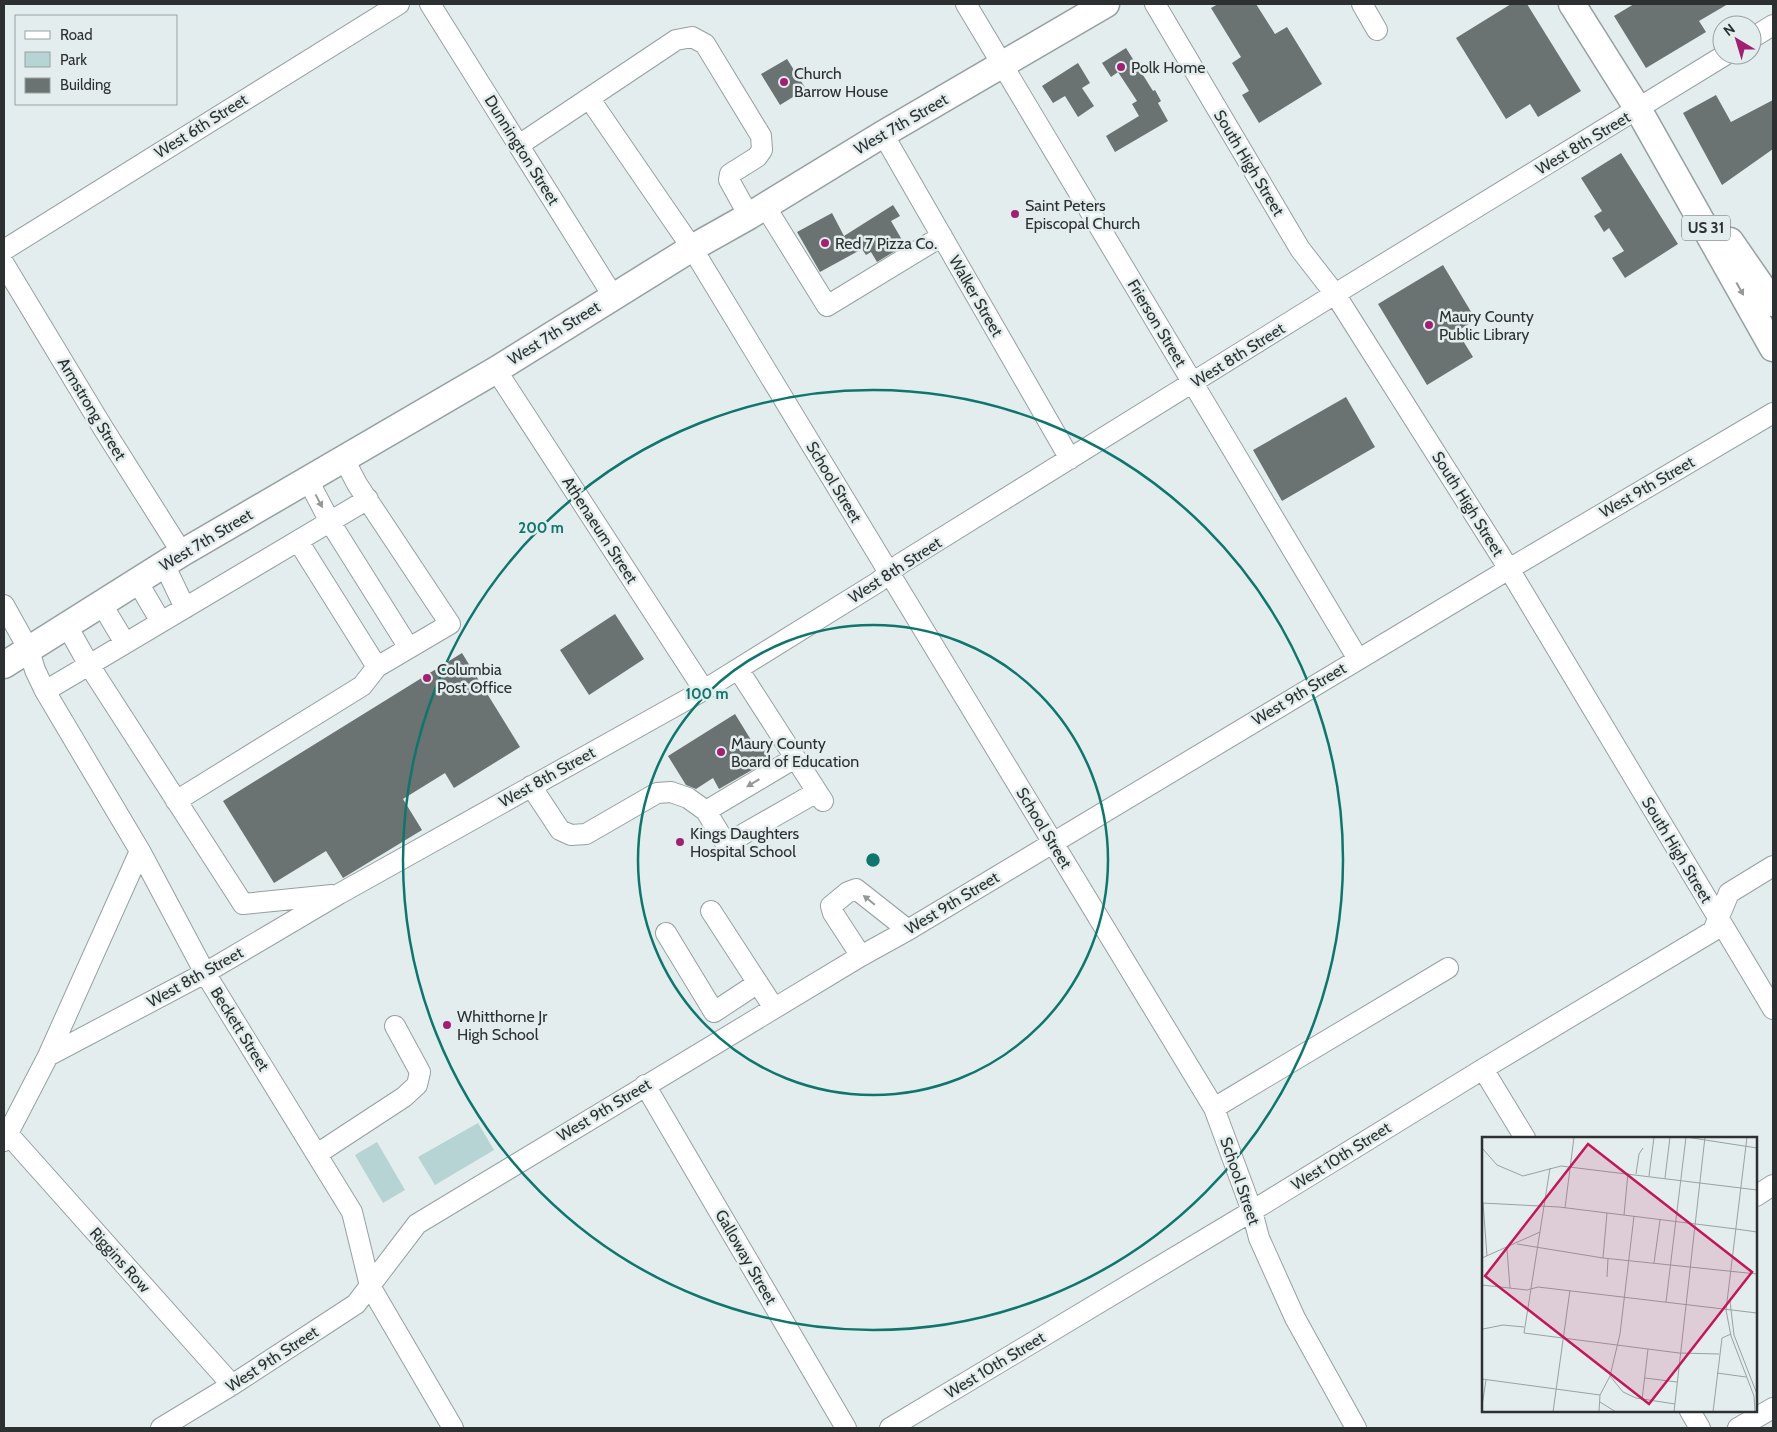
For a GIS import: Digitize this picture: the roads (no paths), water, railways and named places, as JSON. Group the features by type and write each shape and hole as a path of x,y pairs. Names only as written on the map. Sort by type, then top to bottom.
{"main road":[{"name":"West 7th Street","path":"4,665 173,559 496,370 692,248 1106,4"},
{"name":"US 31","path":"1572,4 1638,109 1773,303"},
{"name":"US 31","path":"1638,109 1773,348"}],"street":[{"name":"West 6th Street","path":"4,250 399,4"},
{"name":"Dunnington Street","path":"430,4 613,296"},
{"name":"Frierson Street","path":"966,4 1358,659"},
{"name":"South High Street","path":"1155,4 1300,249 1336,294 1509,568 1773,1009"},
{"path":"1362,4 1377,30"},
{"path":"1762,32 1773,25"},
{"path":"518,145 676,40 692,38 705,44 761,136 762,150 757,157 730,174 729,180 757,211 827,306 942,236"},
{"name":"West 8th Street","path":"48,1056 205,973 339,894 704,690 878,582 889,573 1070,458 1712,63"},
{"name":"School Street","path":"589,98 692,248 1214,1108 1252,1211 1259,1238 1295,1318 1356,1428"},
{"name":"Walker Street","path":"883,134 1070,458"},
{"name":"Armstrong Street","path":"4,264 103,428 173,559 185,608"},
{"name":"Athenaeum Street","path":"496,370 704,690"},
{"name":"West 9th Street","path":"161,1428 232,1385 356,1304 416,1224 1509,568 1773,414"},
{"path":"176,801 362,686 377,667 450,624 357,484 344,459"},
{"path":"308,480 330,522 408,648"},
{"path":"45,691 368,499"},
{"path":"298,540 377,667"},
{"path":"137,581 161,622"},
{"path":"102,603 125,644"},
{"name":"Beckett Street","path":"4,605 29,650 35,670 45,691 140,851 205,973 352,1212 370,1286 453,1428"},
{"path":"66,626 89,665 243,904 339,894"},
{"path":"531,786 560,830 571,835 586,834 657,793 671,792 688,798 706,811 726,844 820,796 738,669"},
{"path":"706,811 795,758"},
{"path":"6,1138 48,1056 140,851"},
{"name":"West 10th Street","path":"890,1428 1252,1211 1712,931 1729,893 1773,866"},
{"path":"861,956 833,913 831,906 848,892 856,889 908,930"},
{"path":"710,911 774,1008"},
{"path":"666,933 714,1012 758,983"},
{"path":"1214,1108 1448,968"},
{"path":"317,1154 404,1097 417,1085 420,1072 395,1026"},
{"path":"1483,1069 1524,1137"},
{"name":"Galloway Street","path":"645,1086 846,1428"},
{"name":"Riggins Row","path":"6,1138 232,1385"},
{"path":"1757,1195 1773,1185"},
{"path":"1738,1428 1773,1408"},
{"path":"1691,1412 1700,1428"}],"place":[{"name":"Polk Home","path":"1121,67"},
{"name":"Church Barrow House","path":"784,82"},
{"name":"Saint Peters Episcopal Church","path":"1015,214"},
{"name":"Red 7 Pizza Co.","path":"825,243"},
{"name":"Maury County Public Library","path":"1429,325"},
{"name":"Columbia Post Office","path":"427,678"},
{"name":"Maury County Board of Education","path":"721,752"},
{"name":"Kings Daughters Hospital School","path":"680,842"},
{"name":"Whitthorne Jr High School","path":"447,1025"}]}
